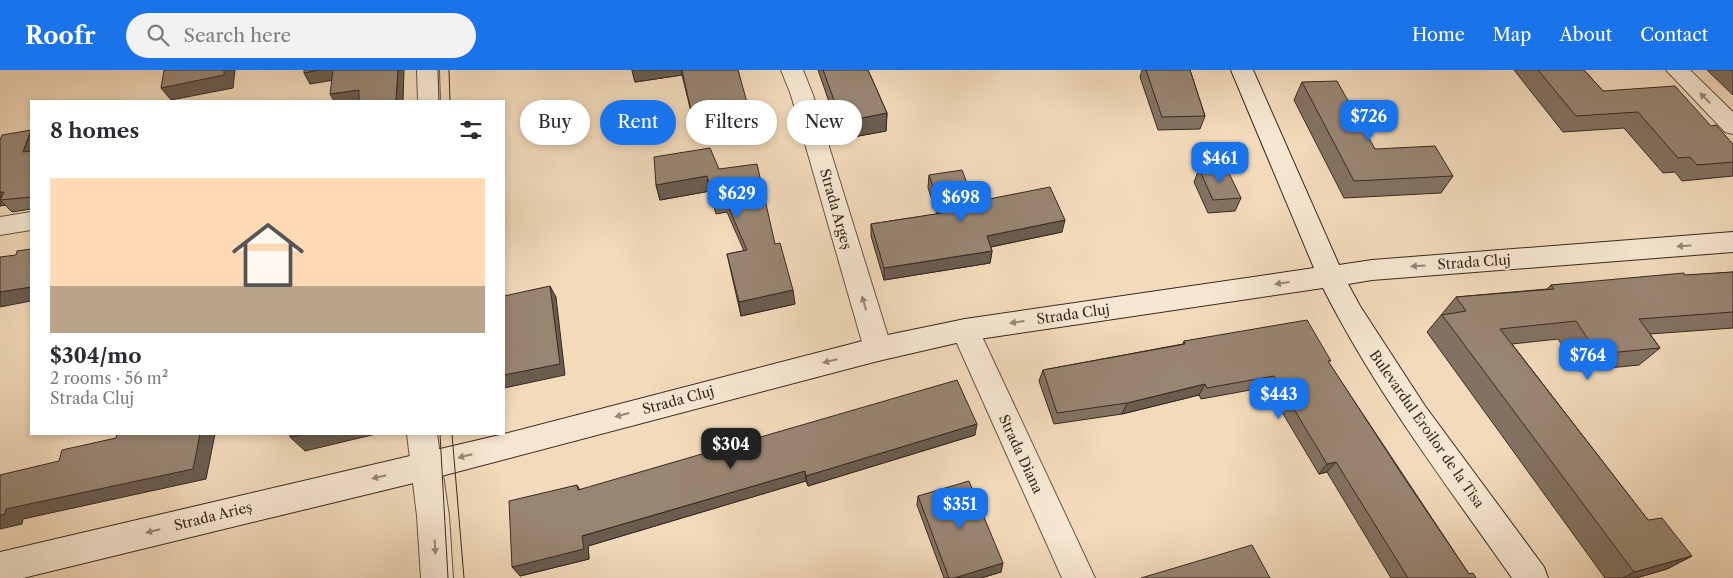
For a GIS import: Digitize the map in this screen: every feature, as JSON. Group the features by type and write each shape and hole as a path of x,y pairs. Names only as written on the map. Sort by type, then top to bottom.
{"street":[{"path":"428,70 429,100"},
{"name":"Strada Argeș","path":"792,70 802,95 878,349"},
{"name":"Bulevardul Eroilor de la Tisa","path":"1242,70 1330,275 1354,322 1416,415 1532,578"},
{"path":"1677,70 1733,126"},
{"path":"0,226 30,221"},
{"name":"Strada Cluj","path":"426,466 878,349 965,330 1372,270 1733,242"},
{"name":"Strada Diana","path":"965,330 1078,578"},
{"path":"422,435 433,516 437,578"},
{"name":"Strada Arieș","path":"0,568 426,466"}],"building":[{"path":"164,70 224,70 224,75 161,88"},
{"path":"304,70 319,70 304,73"},
{"path":"333,70 398,70 396,100 359,100 359,90 330,94"},
{"path":"682,70 738,70 746,100 689,100"},
{"path":"823,70 868,70 887,113 862,118 862,100 834,100"},
{"path":"1146,70 1190,70 1205,116 1162,117"},
{"path":"1538,70 1584,70 1603,91 1675,86 1711,126 1716,125 1733,144 1733,162 1697,165 1690,157 1678,158 1638,112 1576,116"},
{"path":"1337,81 1375,149 1435,146 1453,176 1354,181 1302,82"},
{"path":"30,130 23,152 30,151 30,197 0,200 4,192 0,192 0,140 2,135"},
{"path":"710,148 719,169 757,164 775,244 780,243 793,290 739,302 727,254 747,250 724,197 713,199 707,176 656,185 654,157"},
{"path":"1226,167 1241,198 1213,200 1199,169"},
{"path":"962,170 974,202 1050,187 1065,220 987,236 992,251 884,268 871,224 942,213 929,175"},
{"path":"30,249 30,287 0,292 0,257 16,255 17,251"},
{"path":"1733,272 1733,312 1639,319 1660,348 1598,354 1576,321 1500,329 1648,520 1662,518 1692,556 1634,572 1442,315 1466,311 1456,297 1554,289 1551,285 1684,273 1685,275"},
{"path":"550,286 560,364 505,375 505,296"},
{"path":"1307,320 1331,361 1328,361 1403,476 1469,574 1473,573 1476,578 1408,578 1336,462 1327,464 1274,376 1207,388 1205,384 1127,403 1057,413 1043,370 1185,344 1184,341"},
{"path":"957,380 977,424 806,476 805,471 582,536 584,549 512,567 509,501 577,485 578,490"},
{"path":"117,435 200,435 193,469 6,509 5,514 0,515 0,475 59,461 62,450 116,438"},
{"path":"969,481 1003,563 949,578 918,496"},
{"path":"1252,545 1270,578 1141,578"}],"tram line":[{"path":"438,70 439,100"},
{"path":"449,70 450,100"},
{"path":"440,435 448,578"},
{"path":"452,435 464,578"}]}
